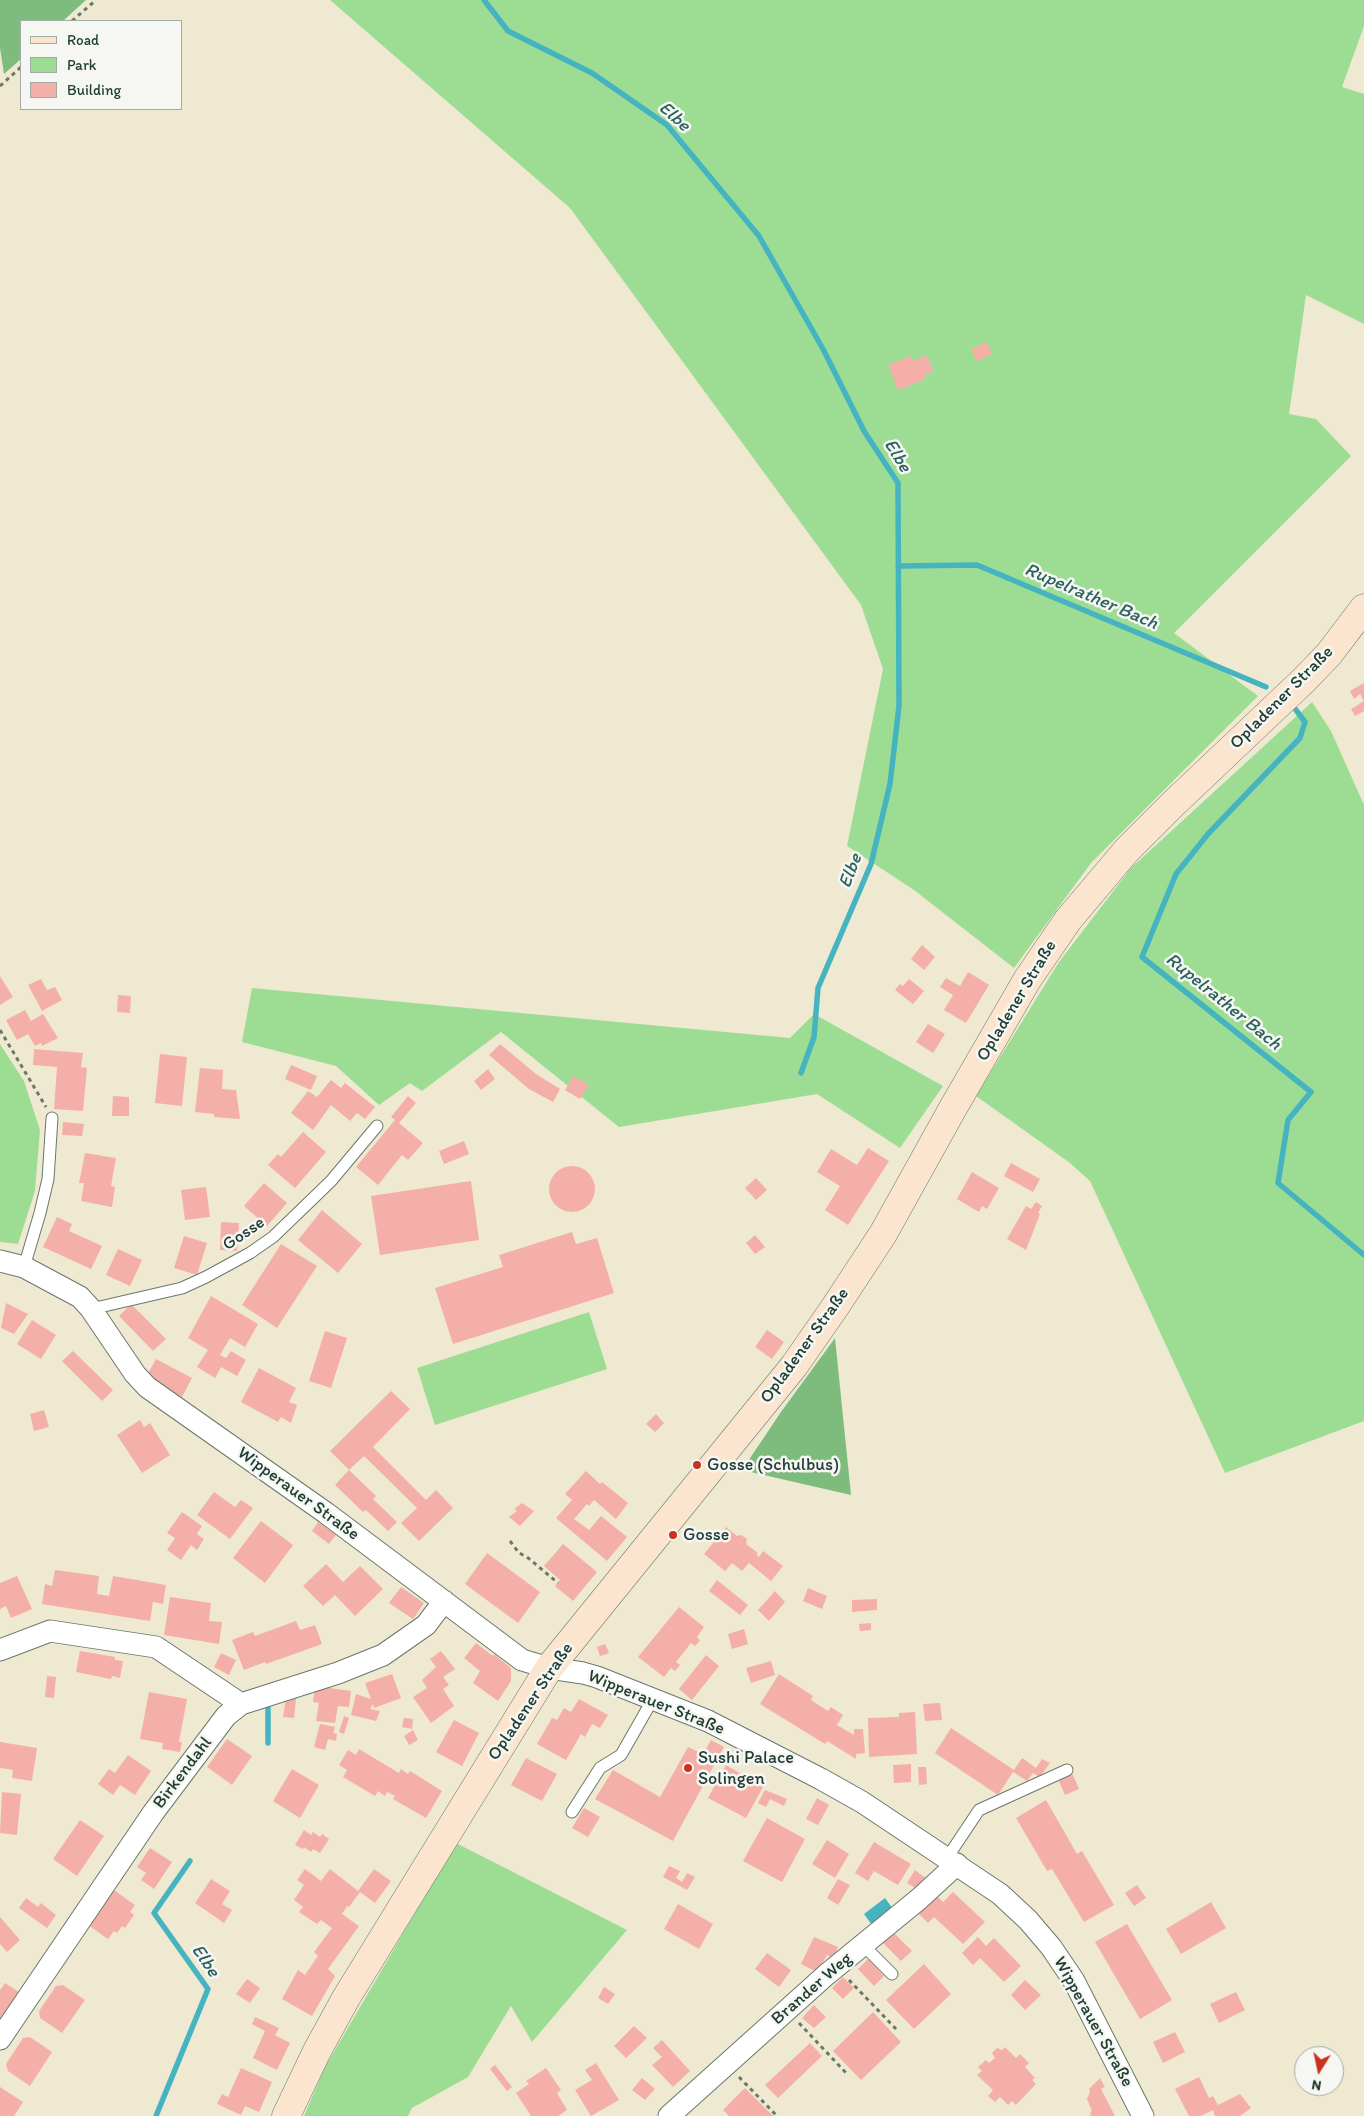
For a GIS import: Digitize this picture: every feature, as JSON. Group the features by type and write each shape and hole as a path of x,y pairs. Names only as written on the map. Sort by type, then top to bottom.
{"main road":[{"name":"Opladener Straße","path":"286,2116 317,2051 346,1998 549,1668 787,1374 835,1307 883,1234 1024,986 1068,920 1127,850 1304,680 1362,617"}],"street":[{"name":"Wipperauer Straße","path":"0,1261 24,1267 73,1292 91,1309 134,1374 146,1386 326,1513 522,1660 549,1668 583,1673 708,1721 862,1802 1000,1894 1028,1920 1051,1946 1092,2014 1143,2116"},
{"name":"Birkendahl","path":"0,2039 153,1813 226,1716 242,1704 338,1673 383,1655 426,1625 444,1601"},
{"path":"0,1650 50,1630 156,1647 242,1704"},
{"name":"Brander Weg","path":"669,2116 863,1945 952,1861"}],"lane":[{"path":"24,1267 48,1179 52,1118"},
{"name":"Gosse","path":"91,1309 182,1288 250,1253 273,1237 331,1181 377,1126"},
{"path":"572,1812 600,1768 621,1755 653,1699"},
{"path":"952,1861 979,1810 1067,1770"},
{"path":"863,1945 892,1974"}],"path":[{"path":"73,20 96,0"},
{"path":"0,86 20,68"},
{"path":"0,1030 52,1118"},
{"path":"510,1542 519,1553 527,1557 558,1583"},
{"path":"836,1967 897,2030"},
{"path":"787,2010 848,2075"},
{"path":"727,2064 777,2116"}],"green space":[{"path":"0,0 86,0 64,20 20,20 20,60 4,74 0,48"},
{"path":"330,0 1364,0 1364,26 1342,87 1364,94 1364,324 1306,295 1289,414 1316,419 1351,456 1174,633 1258,696 1091,863 1014,968 914,890 847,846 883,669 861,605 570,208"},
{"path":"1312,702 1331,731 1364,805 1364,1421 1225,1473 1090,1181 1070,1163 976,1096 1059,962 1131,868"},
{"path":"252,988 790,1038 814,1014 943,1086 900,1148 817,1094 619,1127 501,1032 422,1091 410,1083 379,1105 336,1066 242,1042"},
{"path":"0,1044 24,1081 40,1130 35,1191 18,1244 0,1242"},
{"path":"589,1312 607,1369 435,1425 417,1368"},
{"path":"835,1338 851,1495 742,1470 781,1412"},
{"path":"456,1843 627,1930 532,2042 511,2006 468,2077 412,2108 408,2116 304,2116 325,2067"}],"water":[{"path":"885,1898 893,1909 872,1925 864,1914"}],"building":[{"path":"987,342 992,354 976,361 971,349"},
{"path":"927,355 933,371 924,375 926,379 898,390 888,365 911,356 913,361"},
{"path":"1364,683 1364,701 1360,694 1354,699 1350,691"},
{"path":"1364,701 1364,711 1355,716 1351,709"},
{"path":"922,945 935,957 924,970 911,959"},
{"path":"968,972 989,985 966,1023 944,1010 953,995 940,987 946,978 960,986"},
{"path":"0,976 13,997 0,1005"},
{"path":"41,979 47,990 55,987 62,1000 42,1011 28,985"},
{"path":"909,979 924,991 913,1004 895,990 900,984 903,986"},
{"path":"118,995 131,996 130,1013 117,1012"},
{"path":"25,1010 31,1021 43,1014 58,1038 42,1046 41,1043 35,1046 28,1034 17,1040 6,1020"},
{"path":"928,1024 945,1034 933,1053 916,1042"},
{"path":"500,1044 536,1074 560,1089 553,1102 529,1089 489,1055"},
{"path":"34,1049 83,1053 81,1067 87,1068 83,1111 54,1109 57,1067 33,1065"},
{"path":"160,1054 187,1057 182,1106 155,1103"},
{"path":"291,1065 317,1076 311,1090 285,1079"},
{"path":"200,1068 223,1070 222,1089 236,1090 240,1119 214,1117 214,1114 195,1112"},
{"path":"488,1069 495,1079 481,1090 474,1081"},
{"path":"573,1076 589,1085 580,1099 565,1090"},
{"path":"331,1080 341,1088 345,1083 375,1107 365,1119 357,1113 350,1121 331,1105 313,1130 291,1113 308,1091 317,1097"},
{"path":"113,1096 129,1097 129,1116 112,1116"},
{"path":"408,1096 416,1103 399,1123 423,1143 408,1160 402,1155 378,1185 356,1167 395,1120 391,1117"},
{"path":"63,1122 84,1124 82,1136 62,1135"},
{"path":"303,1132 326,1152 295,1188 268,1165 278,1154 281,1157"},
{"path":"464,1141 469,1154 444,1164 439,1151"},
{"path":"868,1148 889,1161 848,1225 825,1210 840,1186 817,1172 831,1149 857,1165"},
{"path":"85,1153 116,1158 111,1186 115,1187 112,1207 81,1201 84,1183 79,1183"},
{"path":"1011,1163 1040,1179 1033,1192 1004,1176"},
{"path":"572,1166 585,1170 591,1176 595,1189 591,1202 585,1208 572,1212 559,1208 553,1202 549,1189 553,1176 559,1170"},
{"path":"972,1172 999,1188 987,1209 982,1206 979,1212 957,1199"},
{"path":"756,1178 767,1190 756,1200 745,1188"},
{"path":"471,1181 479,1240 380,1255 371,1196"},
{"path":"264,1183 287,1203 267,1226 244,1206"},
{"path":"206,1187 210,1217 185,1220 181,1190"},
{"path":"1036,1202 1042,1206 1026,1250 1007,1239 1026,1206 1031,1209"},
{"path":"322,1210 362,1244 338,1273 298,1240"},
{"path":"57,1217 72,1224 69,1231 102,1246 91,1269 43,1247"},
{"path":"221,1222 239,1223 237,1251 220,1250"},
{"path":"572,1232 576,1244 597,1238 614,1293 453,1344 435,1288 503,1267 499,1255"},
{"path":"755,1235 765,1247 755,1254 746,1243"},
{"path":"184,1236 207,1243 197,1275 174,1268"},
{"path":"281,1244 317,1266 277,1328 242,1305"},
{"path":"118,1249 142,1260 130,1286 106,1275"},
{"path":"211,1296 258,1324 245,1347 230,1338 220,1355 226,1358 231,1351 246,1360 237,1376 221,1367 215,1378 197,1367 208,1350 188,1338"},
{"path":"6,1303 28,1314 14,1334 1,1328"},
{"path":"131,1304 166,1339 153,1351 119,1316"},
{"path":"32,1320 56,1335 41,1359 17,1344"},
{"path":"767,1330 784,1342 772,1359 755,1347"},
{"path":"325,1331 347,1338 331,1388 309,1381"},
{"path":"73,1351 113,1390 102,1401 62,1361"},
{"path":"156,1359 192,1378 182,1397 153,1382 155,1378 147,1375"},
{"path":"259,1368 296,1388 289,1402 297,1405 291,1423 281,1417 278,1422 241,1402"},
{"path":"391,1391 410,1409 373,1447 426,1500 436,1490 453,1508 419,1541 401,1523 417,1508 364,1456 349,1470 330,1451"},
{"path":"44,1410 49,1427 34,1431 30,1414"},
{"path":"656,1414 664,1423 655,1432 646,1424"},
{"path":"140,1420 144,1427 150,1423 170,1455 142,1473 117,1435"},
{"path":"349,1470 376,1496 373,1499 397,1522 388,1531 366,1510 363,1512 335,1485"},
{"path":"586,1471 600,1484 602,1482 628,1503 616,1519 594,1500 589,1506 587,1504 574,1519 589,1530 601,1516 627,1537 607,1561 556,1518 572,1500 565,1494"},
{"path":"214,1492 235,1507 241,1500 253,1508 230,1539 197,1515"},
{"path":"522,1503 534,1511 520,1526 509,1517 517,1511 514,1509"},
{"path":"182,1512 202,1526 197,1534 204,1539 197,1550 191,1545 181,1560 167,1550 175,1538 167,1533"},
{"path":"261,1521 293,1545 265,1583 233,1558"},
{"path":"318,1522 336,1535 329,1544 312,1531"},
{"path":"726,1527 737,1536 741,1535 747,1539 746,1544 758,1553 756,1554 759,1557 763,1551 783,1566 771,1581 749,1563 742,1571 732,1563 725,1571 704,1554"},
{"path":"563,1544 597,1572 573,1601 555,1586 560,1580 544,1566"},
{"path":"487,1553 540,1592 518,1623 465,1584"},
{"path":"326,1564 343,1582 360,1566 383,1589 355,1616 335,1595 323,1606 303,1586"},
{"path":"55,1570 99,1576 97,1594 109,1596 113,1576 166,1585 163,1604 153,1602 150,1621 42,1604 45,1584 52,1586"},
{"path":"17,1576 32,1609 11,1618 6,1606 0,1609 0,1583"},
{"path":"717,1580 748,1605 740,1615 709,1591"},
{"path":"401,1587 424,1603 413,1619 389,1603"},
{"path":"808,1588 827,1596 822,1609 803,1601"},
{"path":"775,1591 785,1602 769,1621 758,1610"},
{"path":"170,1597 211,1603 209,1621 222,1622 219,1644 164,1635"},
{"path":"877,1599 877,1610 852,1612 852,1600"},
{"path":"679,1607 704,1627 697,1637 700,1640 698,1643 695,1646 691,1643 676,1662 680,1665 675,1671 671,1668 664,1677 638,1657"},
{"path":"296,1621 300,1630 315,1625 322,1644 244,1670 232,1640 253,1632 255,1636"},
{"path":"871,1623 871,1630 860,1631 859,1624"},
{"path":"744,1629 748,1644 732,1649 728,1634"},
{"path":"476,1643 493,1656 494,1654 511,1668 511,1681 498,1701 473,1683 480,1671 464,1658"},
{"path":"605,1644 609,1653 600,1656 597,1647"},
{"path":"80,1651 115,1657 115,1660 123,1661 120,1678 112,1676 111,1679 76,1672"},
{"path":"441,1651 455,1669 443,1677 449,1685 443,1689 454,1706 431,1723 413,1697 427,1688 422,1680 436,1667 430,1659"},
{"path":"221,1653 236,1660 229,1675 214,1667"},
{"path":"706,1655 719,1666 692,1700 679,1689"},
{"path":"771,1661 775,1675 751,1683 746,1668"},
{"path":"392,1674 401,1698 374,1708 373,1704 370,1709 380,1711 376,1721 351,1715 356,1694 371,1699 365,1683"},
{"path":"779,1674 813,1696 811,1700 828,1711 831,1707 843,1715 837,1725 854,1735 854,1729 863,1729 865,1753 856,1754 856,1759 827,1741 825,1744 760,1704"},
{"path":"47,1676 56,1677 54,1698 45,1697"},
{"path":"315,1686 351,1691 349,1707 338,1706 335,1723 316,1721 319,1703 313,1702"},
{"path":"149,1692 187,1699 179,1742 182,1742 180,1752 162,1749 163,1743 140,1739"},
{"path":"286,1698 296,1699 294,1718 283,1717"},
{"path":"579,1699 608,1715 600,1728 592,1724 585,1737 581,1734 566,1760 537,1744 552,1718 557,1720 564,1708 571,1712"},
{"path":"940,1703 942,1720 925,1721 923,1704"},
{"path":"915,1712 917,1754 869,1757 868,1718 899,1717 899,1713"},
{"path":"344,1716 349,1718 344,1734 339,1732"},
{"path":"404,1718 413,1719 412,1729 402,1727"},
{"path":"454,1720 479,1733 462,1766 436,1752"},
{"path":"320,1724 335,1727 333,1733 337,1734 336,1741 328,1739 325,1750 314,1747"},
{"path":"951,1728 1014,1770 1022,1758 1036,1768 1042,1759 1050,1763 1040,1777 1033,1773 1027,1781 1013,1772 998,1795 935,1753"},
{"path":"413,1730 418,1740 409,1745 404,1736"},
{"path":"227,1739 252,1756 232,1785 207,1767"},
{"path":"711,1740 724,1747 673,1841 595,1799 613,1770 660,1797 688,1747 703,1754"},
{"path":"0,1742 37,1748 32,1781 12,1778 13,1770 0,1768"},
{"path":"359,1749 399,1773 401,1769 408,1774 410,1771 442,1791 426,1818 393,1799 395,1796 387,1792 385,1796 378,1791 375,1796 343,1777 347,1770 339,1765 348,1750 356,1755"},
{"path":"128,1755 151,1771 135,1795 120,1785 113,1795 98,1784 109,1769 115,1773"},
{"path":"526,1758 557,1774 542,1801 511,1785"},
{"path":"911,1764 911,1782 894,1783 893,1765"},
{"path":"726,1765 763,1787 746,1818 708,1798"},
{"path":"918,1767 926,1767 927,1784 919,1785"},
{"path":"292,1769 319,1785 300,1818 273,1801"},
{"path":"1072,1773 1079,1789 1065,1795 1058,1779"},
{"path":"765,1790 787,1799 784,1806 770,1799 766,1807 758,1803"},
{"path":"2,1792 21,1794 17,1835 0,1833"},
{"path":"817,1798 829,1805 818,1825 806,1819"},
{"path":"1046,1800 1077,1854 1082,1851 1114,1905 1084,1922 1052,1869 1047,1871 1016,1818"},
{"path":"584,1808 600,1817 588,1837 572,1828"},
{"path":"767,1818 805,1839 782,1882 743,1861"},
{"path":"80,1820 104,1836 77,1876 53,1859"},
{"path":"304,1830 311,1835 313,1832 320,1837 322,1834 329,1839 320,1853 313,1849 311,1852 304,1847 303,1849 295,1845"},
{"path":"827,1840 849,1854 835,1878 812,1864"},
{"path":"874,1842 911,1864 898,1885 874,1871 868,1881 855,1873"},
{"path":"150,1848 172,1862 154,1889 141,1880 146,1873 137,1867"},
{"path":"669,1866 680,1871 676,1878 682,1882 687,1873 695,1877 687,1890 663,1877"},
{"path":"305,1869 321,1881 330,1869 358,1891 374,1869 391,1881 375,1903 360,1892 342,1914 359,1926 328,1969 335,1976 312,2016 282,1999 298,1970 305,1975 318,1956 314,1952 332,1928 321,1920 317,1924 299,1912 303,1907 294,1900 304,1885 297,1880"},
{"path":"915,1870 927,1879 920,1891 907,1883"},
{"path":"211,1879 230,1891 222,1904 232,1910 224,1923 195,1903"},
{"path":"838,1879 850,1885 838,1905 827,1898"},
{"path":"1137,1885 1146,1898 1134,1906 1125,1893"},
{"path":"111,1888 135,1905 130,1912 134,1915 125,1928 122,1926 117,1933 114,1931 108,1939 87,1924"},
{"path":"953,1892 985,1922 963,1944 934,1917 928,1923 918,1913 936,1895 943,1902"},
{"path":"26,1898 38,1907 41,1903 56,1915 47,1928 19,1908"},
{"path":"1211,1902 1226,1928 1181,1954 1166,1929"},
{"path":"678,1904 713,1924 699,1949 664,1929"},
{"path":"0,1917 20,1940 7,1952 0,1944"},
{"path":"1127,1924 1172,2000 1140,2019 1095,1942"},
{"path":"894,1933 912,1951 901,1961 883,1943"},
{"path":"814,1937 838,1947 834,1958 827,1955 817,1972 801,1964"},
{"path":"978,1937 986,1946 994,1938 1021,1966 1004,1982 980,1958 973,1965 962,1953"},
{"path":"767,1953 791,1970 779,1987 755,1969"},
{"path":"868,1959 884,1976 874,1986 858,1969"},
{"path":"924,1964 951,1994 914,2029 886,2000"},
{"path":"843,1977 854,1988 843,1999 832,1988"},
{"path":"247,1979 260,1988 250,2003 236,1994"},
{"path":"1025,1980 1041,1995 1025,2010 1011,1995"},
{"path":"5,1983 22,1994 5,2021 0,2018 0,1990"},
{"path":"63,1985 85,2000 62,2033 40,2018 39,2011 56,1986"},
{"path":"604,1987 615,1994 608,2004 598,1998"},
{"path":"1236,1992 1245,2010 1219,2023 1210,2004"},
{"path":"814,2005 826,2017 814,2028 802,2018"},
{"path":"873,2012 901,2042 861,2080 833,2051"},
{"path":"255,2017 279,2028 275,2035 290,2043 277,2070 253,2058 265,2031 252,2024"},
{"path":"634,2026 647,2038 626,2058 614,2046"},
{"path":"1175,2032 1185,2052 1163,2063 1153,2042"},
{"path":"30,2037 52,2052 30,2086 8,2071 6,2064 23,2038"},
{"path":"662,2040 690,2071 673,2087 652,2065 662,2057 653,2048"},
{"path":"810,2043 822,2056 778,2098 765,2085"},
{"path":"1005,2047 1016,2058 1020,2054 1029,2063 1025,2067 1035,2078 1032,2080 1036,2084 1016,2105 1012,2101 1008,2105 1000,2097 995,2102 988,2096 993,2090 977,2075 982,2071 978,2067 986,2060 989,2063 995,2058 992,2053 997,2048 1002,2050"},
{"path":"596,2063 619,2100 591,2116 575,2090 592,2080 585,2070"},
{"path":"495,2065 512,2087 507,2091 490,2069"},
{"path":"241,2068 272,2082 259,2112 245,2106 241,2115 217,2104 222,2094 228,2097"},
{"path":"546,2068 561,2090 557,2093 567,2110 558,2116 531,2116 516,2093 529,2084 526,2081"},
{"path":"1199,2077 1209,2098 1213,2096 1218,2105 1240,2094 1251,2108 1240,2116 1215,2116 1213,2110 1201,2116 1189,2116 1175,2089"},
{"path":"642,2078 655,2089 645,2100 632,2090"},
{"path":"1100,2078 1105,2087 1101,2089 1115,2116 1091,2116 1090,2112 1092,2111 1087,2099 1090,2092 1089,2089"},
{"path":"0,2087 23,2102 14,2116 0,2116"},
{"path":"745,2088 773,2116 729,2116 723,2110"}],"waterway":[{"name":"Elbe","path":"484,0 508,31 592,73 667,125 759,236 823,349 864,431 898,483 899,706 890,784 871,864 818,988 814,1037 801,1073"},
{"name":"Rupelrather Bach","path":"898,566 977,565 1266,687"},
{"name":"Rupelrather Bach","path":"1296,710 1305,722 1300,738 1208,834 1176,874 1142,957 1311,1092 1288,1120 1278,1183 1364,1255"},
{"name":"Elbe","path":"268,1708 268,1743"},
{"name":"Elbe","path":"156,2116 208,1989 154,1913 190,1861"}],"place":[{"name":"Gosse (Schulbus)","path":"697,1465"},
{"name":"Gosse","path":"673,1535"},
{"name":"Sushi Palace Solingen","path":"688,1768"}]}
